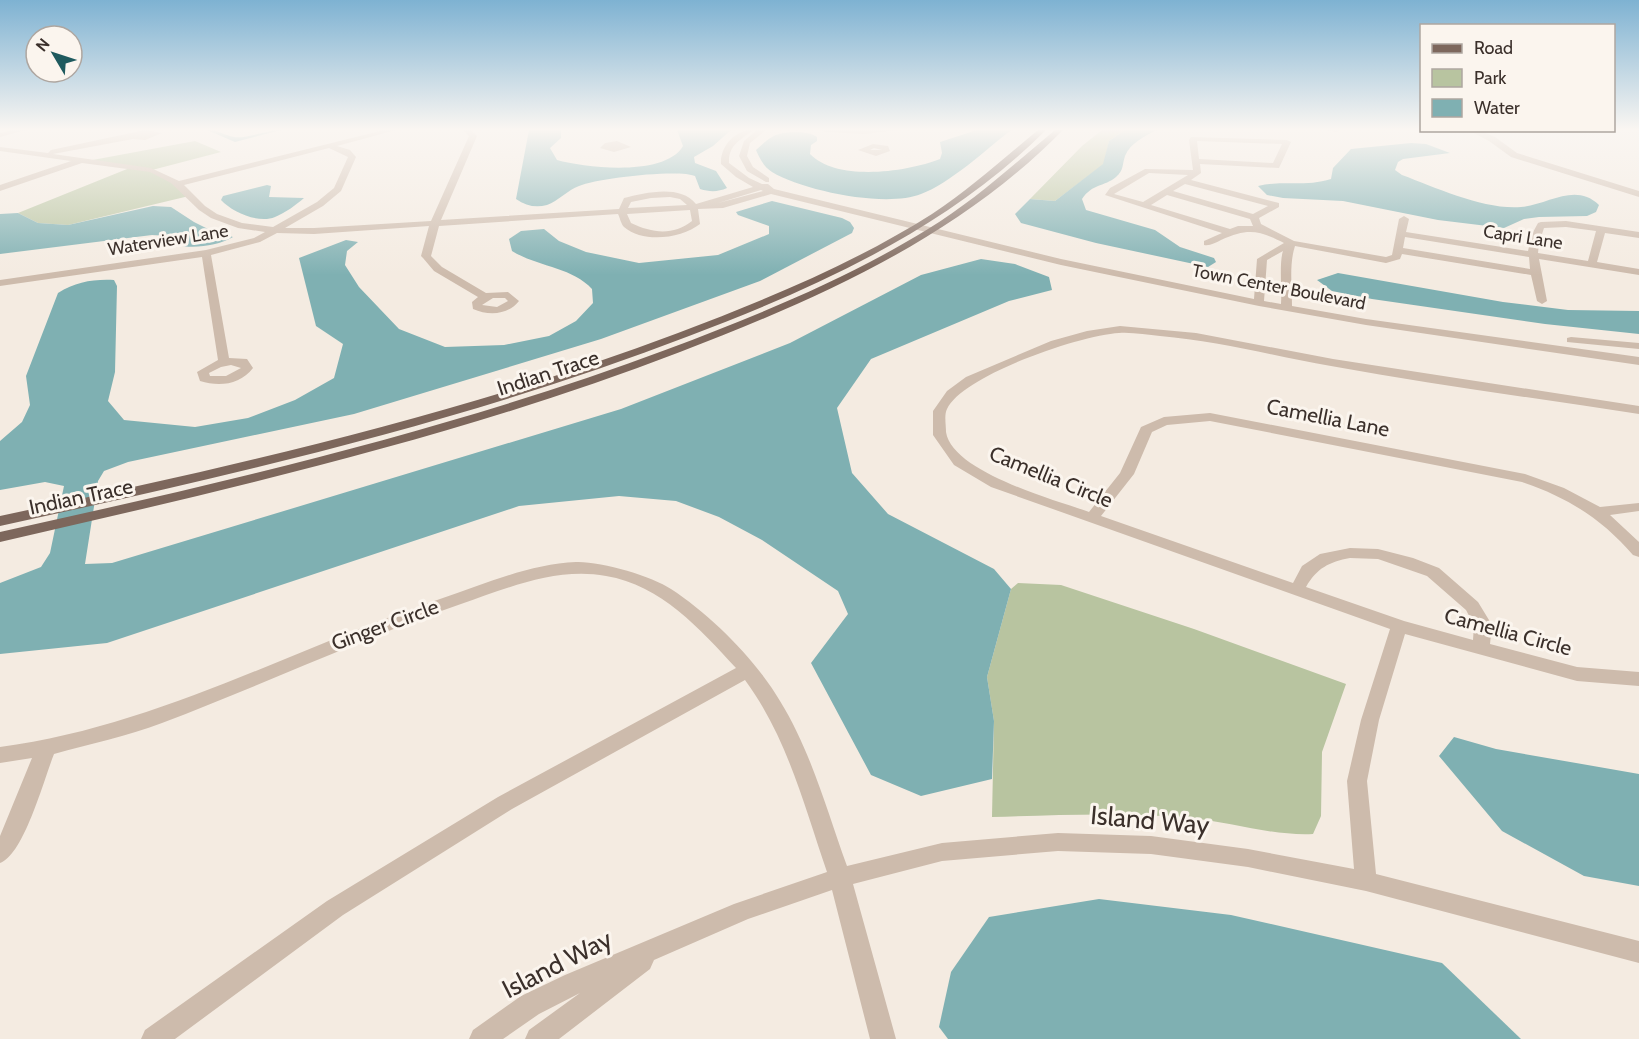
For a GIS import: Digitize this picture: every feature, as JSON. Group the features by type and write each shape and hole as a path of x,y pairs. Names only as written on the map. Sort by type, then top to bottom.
{"main road":[{"name":"Indian Trace","path":"929,225 984,178"},
{"name":"Indian Trace","path":"0,521 34,513 103,506 244,482 431,432 585,384 667,355 789,306 854,275 929,225 986,193 1003,178"},
{"name":"Indian Trace","path":"0,537 32,530 103,506"}],"street":[{"path":"0,188 28,178"},
{"path":"171,178 203,209 218,218 243,226 314,231 723,205 776,187"},
{"path":"178,184 200,178"},
{"name":"Waterview Lane","path":"0,283 206,253 250,242 320,204 338,189 343,178"},
{"path":"454,178 435,223 426,256 438,269 485,297"},
{"path":"744,178 760,188"},
{"path":"762,178 776,187"},
{"path":"1134,178 1110,192 1109,195 1230,232"},
{"path":"1143,206 1188,178"},
{"path":"1589,178 1639,194"},
{"path":"1166,192 1254,217 1276,205 1184,181"},
{"path":"694,207 760,188 776,187"},
{"name":"Town Center Boulevard","path":"776,187 929,225 1061,262 1286,304 1366,322 1639,361"},
{"path":"651,195 681,196 690,200 694,207 697,222 692,227 666,235 637,231 627,225 622,213 627,200 651,195"},
{"path":"1254,217 1254,222 1260,229"},
{"path":"1208,243 1238,229 1260,229 1291,243 1386,260 1397,257 1404,219"},
{"path":"1542,301 1533,246 1536,232 1541,225 1547,223 1639,235"},
{"path":"1592,264 1601,229"},
{"name":"Capri Lane","path":"1402,234 1639,272"},
{"path":"1260,299 1262,259 1291,243"},
{"path":"1286,304 1288,273 1285,260 1291,243"},
{"path":"1398,250 1537,273"},
{"path":"206,253 224,362"},
{"path":"1262,263 1286,266"},
{"name":"Town Center Boulevard","path":"1286,304 1571,340 1639,352"},
{"name":"Camellia Circle","path":"1639,410 1333,363 1196,336 1120,329 1087,334 1056,343 970,380 951,394 939,411 940,435 959,462 996,484 1399,626 1577,674 1639,679"},
{"path":"1571,340 1639,346"},
{"name":"Camellia Lane","path":"1092,518 1127,474 1146,430 1164,421 1210,417 1512,475 1559,490 1599,512 1625,534 1639,552"},
{"path":"1599,512 1639,507"},
{"path":"1297,589 1308,570 1326,558 1350,553 1378,554 1407,562 1433,572 1472,606 1483,626 1481,648"},
{"name":"Ginger Circle","path":"0,755 46,749 155,718 390,622 526,576 577,567 611,571 664,591 709,628 748,670 773,704 796,752 840,877 883,1039"},
{"path":"1366,881 1358,781 1370,720 1399,626"},
{"path":"154,1039 335,908 505,803 748,670"},
{"path":"0,854 11,838 46,749"},
{"name":"Island Way","path":"482,1039 530,1005 574,983 742,911 840,877 942,852 1058,842 1151,845 1248,858 1366,881 1639,952"},
{"name":"Island Way","path":"538,1039 662,946"}],"green space":[{"path":"104,178 172,178 189,196 68,225 38,223 18,213"},
{"path":"1050,178 1085,178 1055,201 1030,199"},
{"path":"1018,583 1061,585 1194,629 1346,684 1322,752 1321,816 1313,834 1282,833 1165,816 1091,814 992,817 994,721 987,677 1011,589"}],"water":[{"path":"520,178 613,178 575,188 547,205 527,205 516,199"},
{"path":"696,178 721,178 727,188 714,191 700,189"},
{"path":"949,178 921,194 887,199 824,191 786,179"},
{"path":"1084,178 1113,178 1086,194 1082,199 1086,210 1155,230 1180,247 1214,258 1216,262 1208,267 1096,243 1021,223 1015,214 1030,199 1055,201"},
{"path":"1411,178 1476,202 1507,207 1521,207 1571,195 1590,198 1599,205 1596,212 1587,216 1524,219 1504,228 1438,220 1343,201 1283,198 1267,195 1258,186 1313,183 1331,179"},
{"path":"271,186 269,197 304,198 290,209 269,219 246,216 221,200 223,196"},
{"path":"772,201 842,218 850,222 854,228 852,233 760,281 601,339 354,414 128,462 104,471 98,481 85,564 112,563 621,409 790,343 921,275 981,259 1015,264 1049,277 1052,290 1009,301 871,359 837,408 852,473 888,514 994,569 1011,589 987,677 994,721 992,779 921,796 871,775 811,663 848,614 838,591 762,540 719,517 676,501 619,496 519,506 107,643 0,654 0,583 41,567 50,553 64,486 45,482 0,490 0,441 22,422 30,405 26,376 58,293 85,282 114,280 117,286 115,372 108,401 124,420 195,427 248,418 295,400 334,378 343,344 316,326 299,258 346,240 358,242 347,251 345,265 359,287 399,329 445,347 504,345 549,336 576,321 593,303 592,289 575,276 512,251 509,239 521,231 544,229 559,241 586,252 639,263 718,255 769,234 769,226 738,215 736,212"},
{"path":"153,206 171,207 214,232 233,237 213,245 190,247 176,245 170,236 152,235 0,254 0,214 18,213 38,223 68,225"},
{"path":"1338,273 1503,302 1568,310 1639,311 1639,334 1545,324 1372,299 1332,291 1317,280"},
{"path":"1454,737 1496,749 1639,774 1639,886 1584,876 1502,831 1439,756"},
{"path":"1099,899 1231,915 1442,963 1521,1039 948,1039 939,1027 951,972 989,917"}]}
